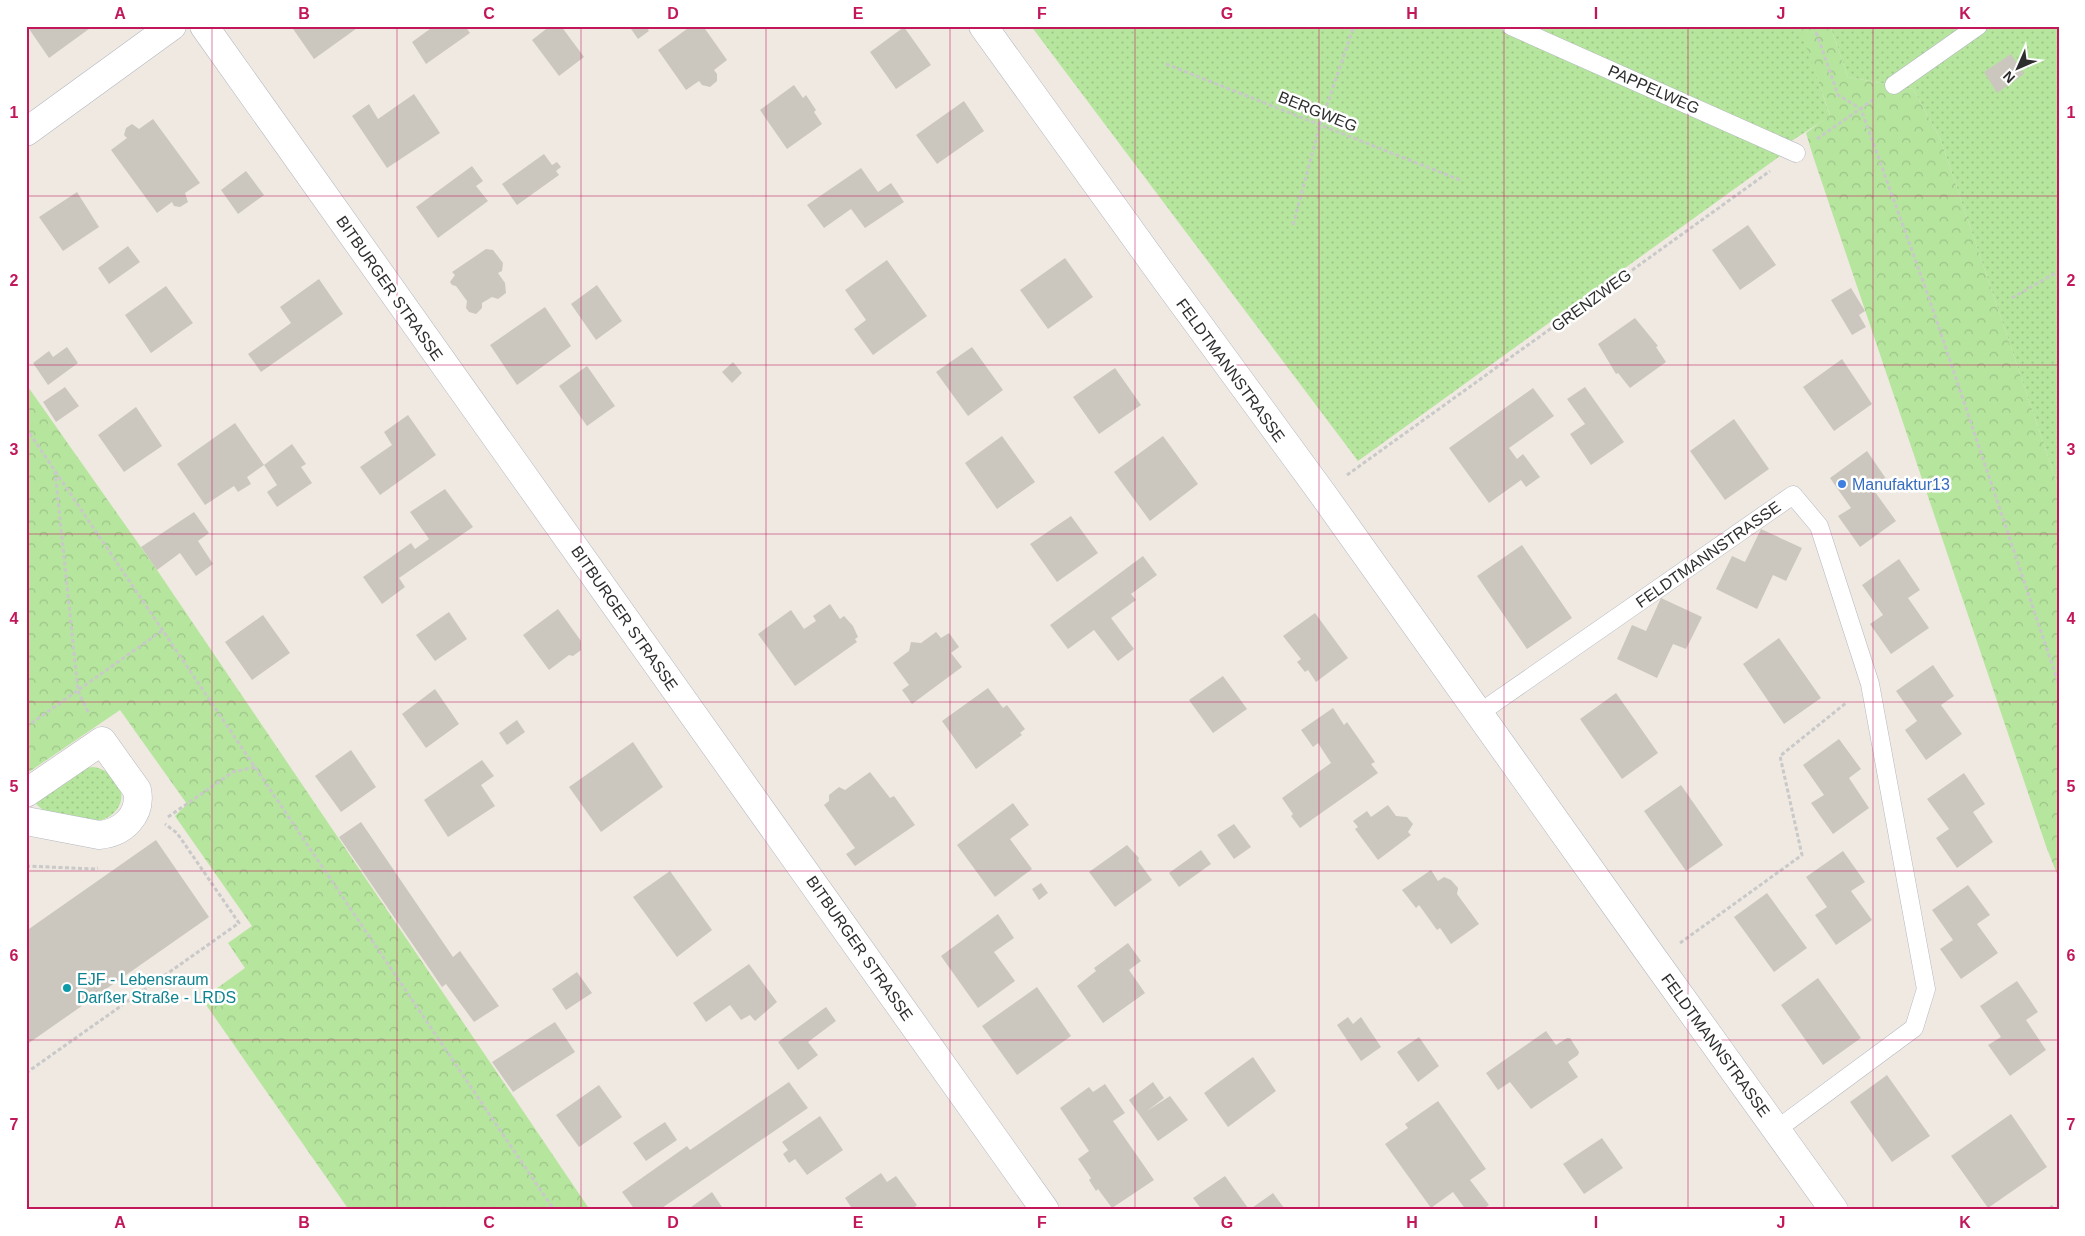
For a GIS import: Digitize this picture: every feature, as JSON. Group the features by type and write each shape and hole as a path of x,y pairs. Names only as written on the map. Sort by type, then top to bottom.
{"street":[{"path":"26,132 172,26"},
{"name":"BITBURGER STRASSE","path":"204,26 1046,1210"},
{"name":"FELDTMANNSTRASSE","path":"983,26 1322,493 1834,1210"},
{"path":"26,793 102,741 137,790 139,799 137,811 131,821 117,831 108,834 99,835 26,821"}],"lane":[{"name":"PAPPELWEG","path":"1511,26 1796,153"},
{"path":"1894,85 1978,26"},
{"name":"FELDTMANNSTRASSE","path":"1478,714 1794,495 1819,526 1870,684 1926,989 1914,1028 1776,1130"}],"path":[{"path":"1293,225 1320,125 1354,26"},
{"path":"1814,26 1838,95 1861,109 1929,298 2059,685"},
{"name":"BERGWEG","path":"1166,64 1460,180"},
{"name":"GRENZWEG","path":"1322,493 1796,153 1861,109"},
{"path":"2012,298 2059,271"},
{"path":"26,428 554,1210"},
{"path":"55,470 78,691"},
{"path":"26,727 163,630"},
{"name":"FELDTMANNSTRASSE","path":"1655,961 1802,855 1780,756 1870,684"},
{"path":"26,1073 239,923 177,833 162,821 233,772 255,767"}],"green space":[{"path":"1031,26 1800,26 1830,116 1790,142 1784,153 1358,461"},
{"path":"1799,26 1830,26 1848,77 1913,89 1940,138 2059,489 2059,879 2046,846 1813,156 1806,133 1830,115"},
{"path":"1830,26 2059,26 2059,489 1940,138 1913,89 1848,77"},
{"path":"26,384 157,570 590,1210 349,1210 202,999 245,968 228,943 252,926 175,816 187,804 120,710 26,774"},
{"path":"93,767 111,775 121,790 119,807 102,820 83,820 47,812 34,801 84,768"}],"building":[{"path":"27,26 93,26 49,58"},
{"path":"291,26 360,26 314,59"},
{"path":"434,26 465,26 470,33 426,64 412,42"},
{"path":"550,26 561,26 584,57 559,76 532,40"},
{"path":"629,26 646,26 649,31 638,39"},
{"path":"691,26 703,26 727,60 714,70 717,74 717,81 710,87 702,85 699,81 686,90 658,50"},
{"path":"904,27 931,65 896,89 870,52"},
{"path":"2011,54 2024,74 1997,93 1984,72"},
{"path":"794,85 803,98 806,95 816,110 814,112 822,124 787,149 760,110"},
{"path":"414,94 440,133 387,168 352,116 369,104 378,119"},
{"path":"964,101 984,131 937,164 916,135"},
{"path":"153,119 200,183 185,193 188,202 180,207 174,206 172,202 157,213 111,150 127,138 124,135 126,128 132,124 139,129"},
{"path":"544,154 552,165 557,162 561,167 556,171 559,175 517,205 502,184"},
{"path":"472,166 483,181 476,186 488,201 438,238 416,207"},
{"path":"861,168 878,192 891,183 904,202 865,228 851,209 824,228 807,205"},
{"path":"246,171 264,195 238,214 221,190"},
{"path":"77,192 99,227 63,251 39,217"},
{"path":"1748,225 1776,265 1740,290 1712,250"},
{"path":"128,246 140,262 109,284 98,268"},
{"path":"486,249 493,250 503,263 502,271 498,273 505,283 506,293 498,299 492,297 482,303 482,308 476,314 469,312 466,308 467,301 456,286 450,282 455,275 452,272"},
{"path":"1065,258 1093,297 1048,329 1020,290"},
{"path":"887,260 927,316 873,355 854,329 866,320 845,290"},
{"path":"319,279 343,314 261,372 248,354 291,323 280,307"},
{"path":"597,285 622,321 596,340 571,304"},
{"path":"166,286 193,323 151,353 125,315"},
{"path":"1851,288 1865,311 1859,315 1866,327 1852,335 1831,300"},
{"path":"545,307 571,346 517,385 490,345"},
{"path":"1635,318 1658,346 1656,347 1666,362 1630,388 1618,373 1616,374 1598,344"},
{"path":"67,347 78,363 48,385 33,363 49,351 53,357"},
{"path":"972,347 1003,390 968,416 936,372"},
{"path":"1842,359 1872,404 1834,431 1803,387"},
{"path":"733,362 742,373 732,383 722,372"},
{"path":"587,366 615,406 587,426 559,386"},
{"path":"1115,368 1141,405 1099,434 1073,397"},
{"path":"65,387 79,406 56,422 43,402"},
{"path":"1585,387 1624,442 1591,465 1570,434 1585,424 1567,399"},
{"path":"1533,388 1554,416 1509,448 1517,459 1523,454 1540,477 1526,487 1521,480 1489,503 1449,448"},
{"path":"136,407 162,446 124,472 98,435"},
{"path":"408,415 436,455 380,495 360,467 392,445 384,432"},
{"path":"1734,419 1769,469 1725,500 1690,451"},
{"path":"235,423 264,465 247,477 251,484 238,492 234,486 205,505 177,464"},
{"path":"1002,436 1035,482 997,509 965,463"},
{"path":"1163,436 1198,484 1150,521 1114,472"},
{"path":"292,444 306,464 301,467 312,483 277,507 267,492 277,485 264,465"},
{"path":"1867,451 1889,483 1875,492 1896,521 1860,547 1838,516 1851,508 1830,478"},
{"path":"445,489 473,527 399,578 405,587 382,604 363,577 411,543 415,549 429,539 410,512"},
{"path":"194,512 209,533 198,541 213,564 196,576 180,553 157,570 141,547"},
{"path":"1071,516 1098,553 1057,582 1030,544"},
{"path":"1761,529 1802,548 1786,581 1773,575 1757,609 1716,589 1732,556 1745,562"},
{"path":"1522,545 1572,618 1527,649 1477,576"},
{"path":"1143,556 1157,575 1131,594 1136,600 1111,618 1134,649 1118,661 1094,630 1068,649 1050,625"},
{"path":"1899,559 1920,590 1908,598 1929,628 1891,654 1870,624 1883,615 1862,585"},
{"path":"1661,598 1702,617 1686,649 1673,644 1657,678 1617,659 1632,625 1646,631"},
{"path":"830,604 840,619 844,616 853,626 858,637 855,639 857,642 795,686 758,634 791,610 804,629 816,621 813,616"},
{"path":"558,609 581,641 581,650 573,656 569,655 549,670 523,635"},
{"path":"449,612 467,639 435,661 416,635"},
{"path":"1315,613 1348,658 1316,682 1308,670 1305,672 1297,662 1301,659 1283,636"},
{"path":"263,615 290,653 252,680 225,642"},
{"path":"936,632 941,638 949,633 959,647 951,653 962,667 912,704 902,690 909,685 893,663 909,651 911,642 921,643"},
{"path":"1779,638 1821,698 1784,724 1743,664"},
{"path":"1933,665 1954,696 1941,705 1962,734 1926,760 1905,730 1917,721 1896,691"},
{"path":"1223,676 1247,709 1213,733 1189,700"},
{"path":"988,688 1003,708 1007,705 1025,729 1020,733 1022,735 976,769 942,721"},
{"path":"435,689 459,724 426,748 402,714"},
{"path":"1616,693 1658,753 1622,779 1580,719"},
{"path":"1333,708 1344,725 1347,722 1375,762 1371,764 1378,773 1300,828 1291,816 1293,814 1282,798 1331,763 1318,743 1313,747 1301,730"},
{"path":"517,720 525,732 507,745 499,733"},
{"path":"1839,739 1861,769 1849,778 1869,808 1833,834 1811,803 1824,795 1803,765"},
{"path":"633,742 663,787 601,832 569,787"},
{"path":"351,750 376,787 341,812 315,776"},
{"path":"482,760 494,776 481,785 495,806 448,837 424,800"},
{"path":"870,772 890,798 894,796 915,825 855,866 846,854 855,848 824,805 829,801 829,795 839,787 845,790"},
{"path":"1964,773 1985,804 1973,812 1993,842 1957,868 1936,838 1949,829 1927,799"},
{"path":"1681,785 1723,845 1686,871 1644,811"},
{"path":"1013,803 1029,825 1010,839 1032,869 995,897 957,845"},
{"path":"1388,805 1396,816 1407,817 1413,824 1408,832 1411,835 1378,860 1355,829 1358,827 1353,821 1367,811 1371,817"},
{"path":"361,822 453,957 460,951 499,1006 474,1022 446,984 442,987 339,837"},
{"path":"1234,824 1251,847 1234,859 1217,835"},
{"name":"EJF - Lebensraum Darßer Straße - LRDS","path":"156,840 209,917 26,1045 26,931"},
{"path":"1127,845 1139,858 1138,861 1152,880 1115,907 1089,872"},
{"path":"1201,850 1211,864 1179,887 1169,873"},
{"path":"1843,851 1865,882 1851,891 1872,920 1836,945 1815,915 1827,907 1806,877"},
{"path":"1431,870 1438,881 1444,877 1451,880 1458,888 1457,894 1479,924 1451,944 1440,928 1437,930 1419,905 1416,908 1402,890"},
{"path":"670,871 712,930 677,957 633,897"},
{"path":"1041,883 1048,893 1039,900 1032,889"},
{"path":"1968,885 1990,915 1977,924 1998,953 1961,979 1940,949 1953,940 1932,910"},
{"path":"1767,893 1807,948 1774,972 1734,917"},
{"path":"998,914 1014,938 994,952 1015,981 978,1008 941,956"},
{"path":"1128,943 1141,961 1129,970 1145,993 1103,1023 1077,986 1096,971 1094,968"},
{"path":"749,964 777,1002 755,1021 750,1015 741,1020 730,1005 706,1022 693,1003"},
{"path":"577,972 592,993 566,1010 552,989"},
{"path":"1818,978 1861,1038 1823,1065 1781,1005"},
{"path":"2017,981 2038,1012 2026,1020 2046,1050 2010,1076 1988,1045 2001,1037 1980,1006"},
{"path":"1037,987 1071,1036 1017,1075 982,1026"},
{"path":"826,1007 836,1021 808,1042 818,1055 798,1070 778,1042"},
{"path":"1348,1017 1353,1024 1361,1017 1381,1047 1361,1061 1337,1025"},
{"path":"555,1022 575,1052 513,1092 492,1062"},
{"path":"1546,1031 1556,1045 1570,1038 1579,1052 1578,1055 1568,1062 1578,1077 1531,1109 1510,1082 1498,1090 1486,1073"},
{"path":"1419,1037 1439,1066 1418,1082 1397,1052"},
{"path":"1253,1057 1276,1091 1228,1127 1204,1093"},
{"path":"1887,1075 1930,1136 1892,1162 1850,1102"},
{"path":"789,1082 808,1108 659,1210 635,1210 622,1192 687,1146 690,1150"},
{"path":"1153,1082 1164,1098 1147,1111 1170,1096 1188,1120 1158,1141 1129,1100"},
{"path":"1105,1084 1125,1113 1113,1121 1154,1180 1112,1208 1098,1189 1096,1191 1089,1180 1091,1178 1078,1159 1089,1151 1060,1108 1089,1087 1093,1092"},
{"path":"599,1085 622,1117 579,1147 556,1115"},
{"path":"1438,1101 1486,1169 1470,1180 1489,1205 1482,1210 1466,1210 1453,1192 1431,1208 1385,1144 1408,1128 1405,1124"},
{"path":"2011,1114 2047,1167 1988,1208 1951,1156"},
{"path":"820,1116 843,1150 807,1175 795,1159 789,1163 783,1154 788,1150 782,1142"},
{"path":"665,1122 677,1140 646,1161 633,1143"},
{"path":"1602,1138 1623,1168 1584,1194 1563,1164"},
{"path":"881,1173 887,1182 896,1176 917,1205 911,1210 853,1210 845,1198"},
{"path":"1225,1176 1248,1208 1246,1210 1202,1210 1193,1198"},
{"path":"712,1192 724,1210 687,1210"},
{"path":"1273,1193 1284,1208 1249,1210"},
{"path":"2052,1205 2056,1210 2045,1210"}],"place":[{"name":"Manufaktur13","path":"1842,484"},
{"name":"EJF - Lebensraum Darßer Straße - LRDS","path":"67,988"}]}
